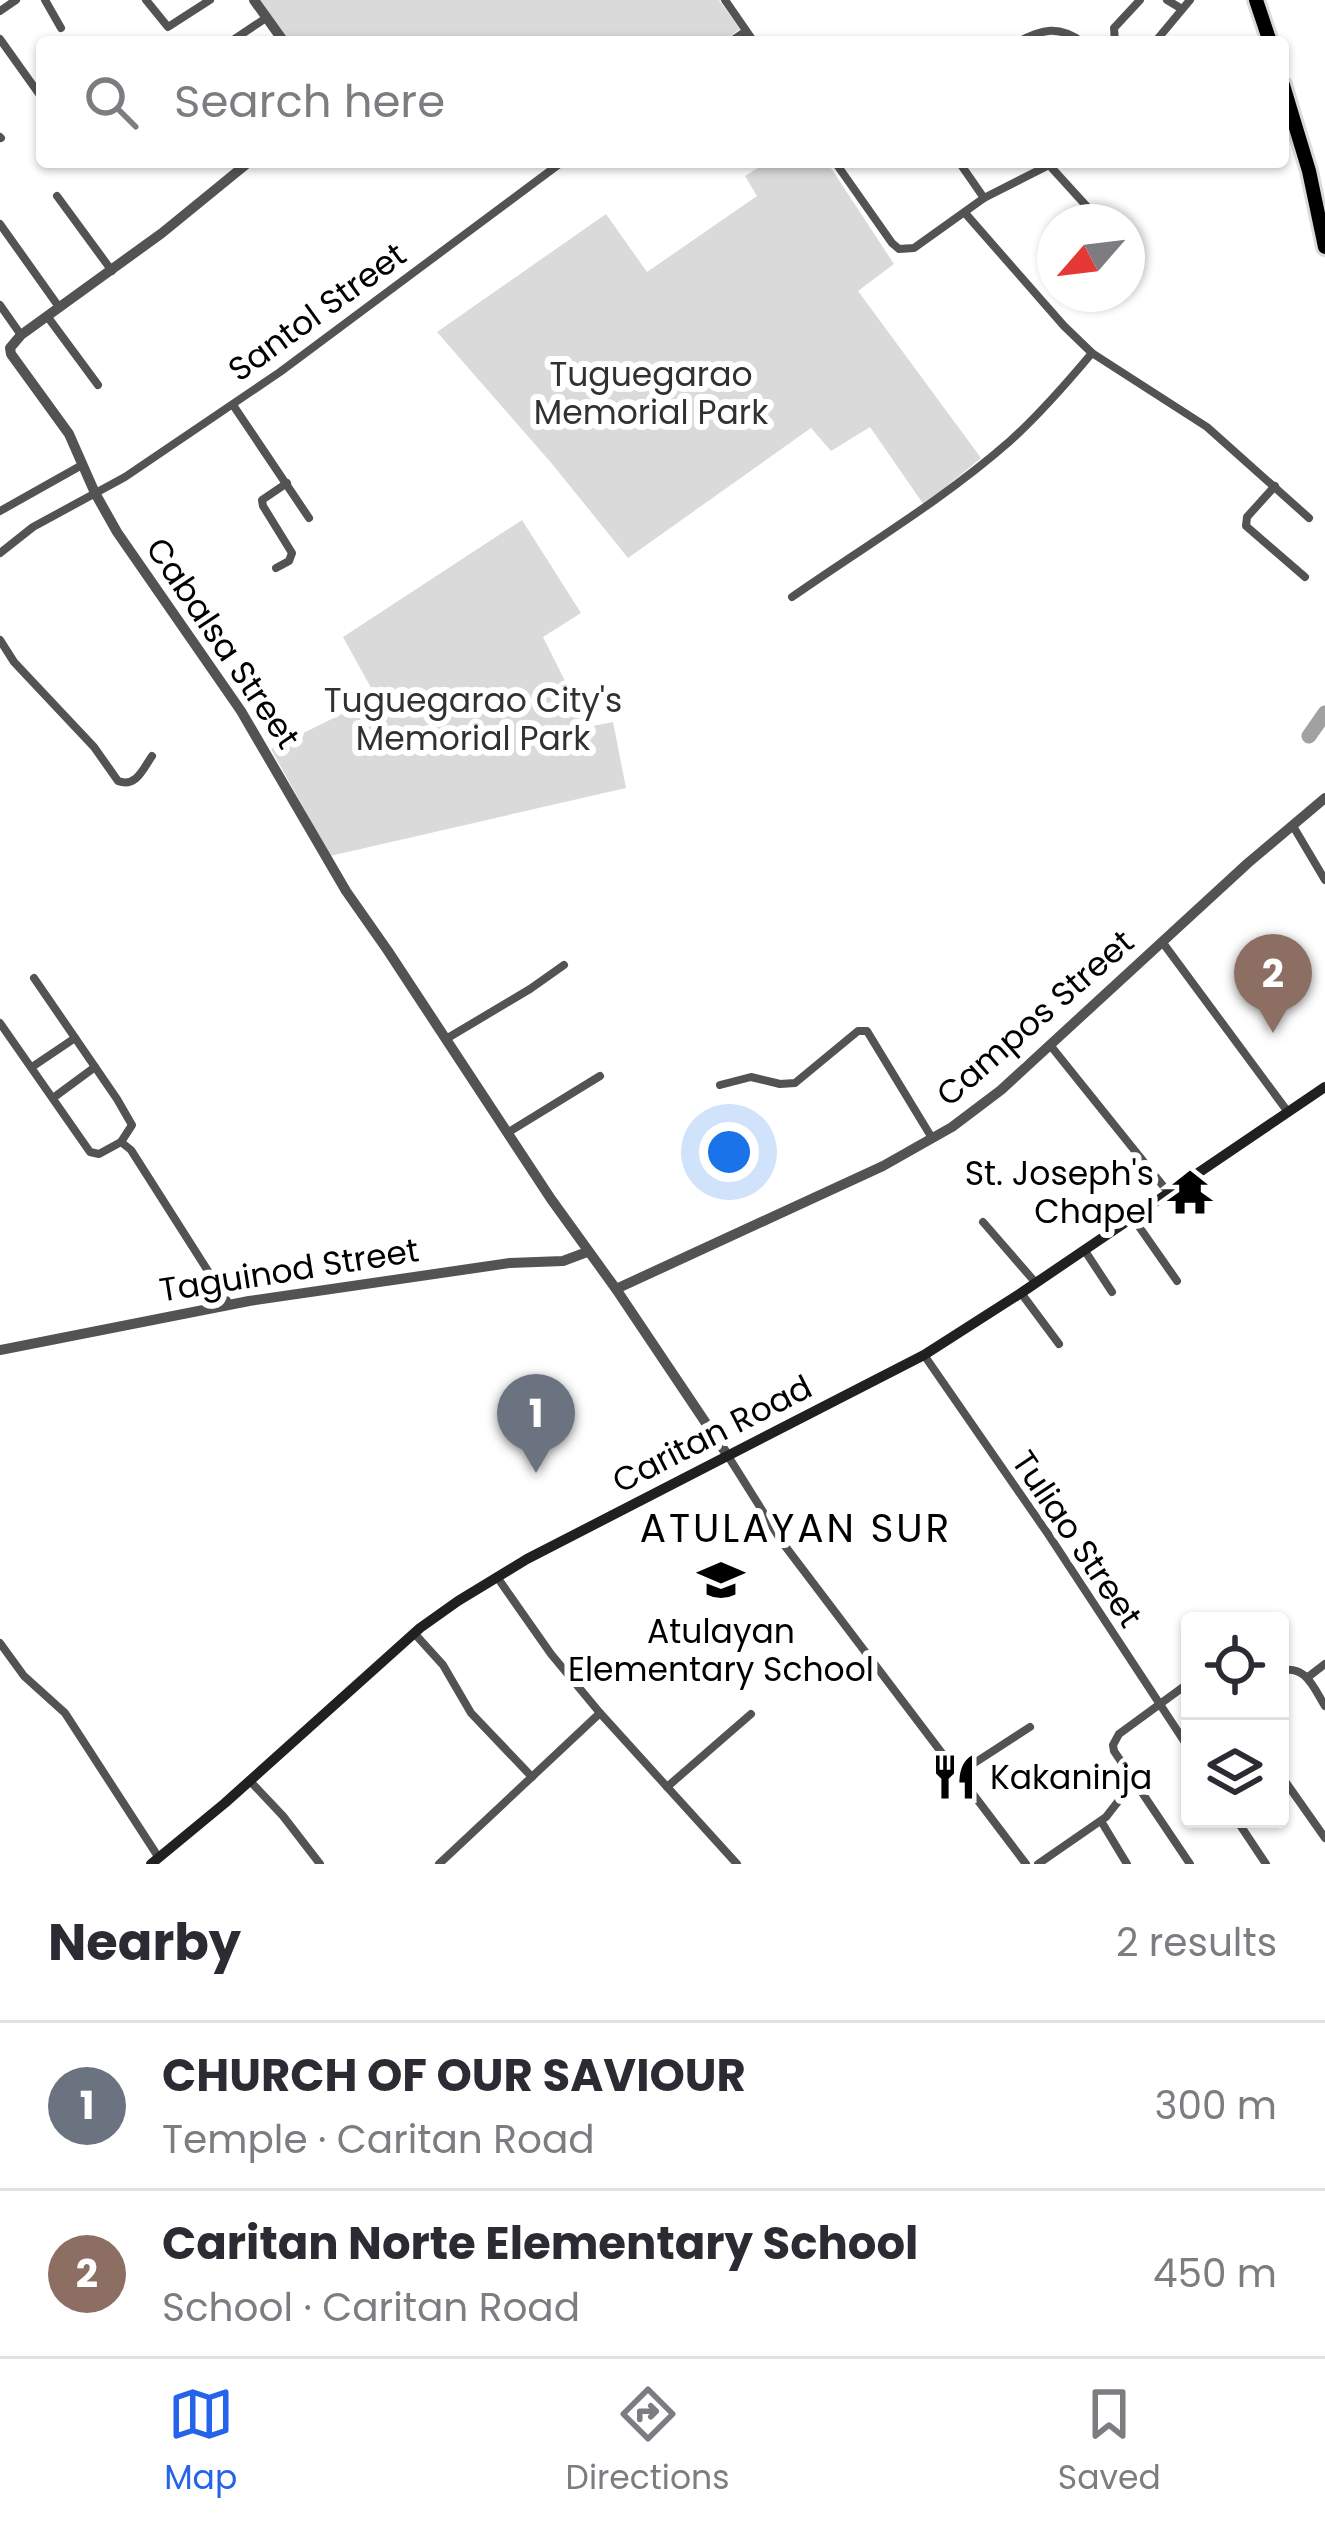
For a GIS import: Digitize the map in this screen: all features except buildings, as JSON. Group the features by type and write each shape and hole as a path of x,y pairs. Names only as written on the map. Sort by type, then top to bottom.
{"highway":[{"path":"1257,1 1268,36"},
{"path":"1289,105 1325,247"}],"main road":[{"name":"Caritan Road","path":"155,1861 414,1633 496,1577 924,1355 1325,1087"}],"street":[{"path":"0,11 16,0"},
{"path":"45,0 61,28"},
{"path":"146,0 168,27 204,2"},
{"path":"254,0 280,36"},
{"path":"725,0 750,36"},
{"path":"1114,36 1114,28 1140,0"},
{"path":"1168,0 1183,9"},
{"path":"1160,36 1190,0"},
{"path":"239,36 266,17"},
{"path":"1031,36 1055,29 1073,36"},
{"path":"739,36 746,31"},
{"path":"0,39 36,90"},
{"path":"0,305 21,335 112,271 241,168"},
{"name":"Santol Street","path":"0,554 33,527 124,477 233,404 554,168"},
{"path":"839,168 898,249 926,242 984,198 1044,168"},
{"path":"963,168 984,198"},
{"path":"1055,168 1086,204"},
{"path":"57,196 112,271"},
{"path":"964,213 1092,353 1188,413 1310,518"},
{"path":"0,224 59,307"},
{"path":"46,316 98,385"},
{"name":"Cabalsa Street","path":"21,335 10,348 14,360 59,418 131,555 241,711 346,891 728,1456"},
{"path":"792,597 1001,448 1048,405 1092,353"},
{"path":"233,404 309,518"},
{"path":"0,511 83,464"},
{"path":"276,568 290,561 292,553 262,500 287,484"},
{"path":"1275,486 1247,517 1246,526 1305,578"},
{"path":"0,640 118,781 134,781 152,756"},
{"name":"Campos Street","path":"616,1289 866,1174 972,1113 1325,798"},
{"path":"1293,826 1325,880"},
{"path":"1163,943 1288,1112"},
{"path":"446,1039 564,965"},
{"path":"0,1023 90,1152 99,1154 121,1142 132,1125 34,978"},
{"path":"720,1084 751,1077 795,1083 858,1031 867,1031 933,1139"},
{"path":"32,1067 75,1038"},
{"path":"1049,1046 1168,1192"},
{"path":"52,1098 94,1067"},
{"path":"507,1132 600,1076"},
{"path":"121,1142 229,1304"},
{"path":"1132,1217 1177,1281"},
{"path":"983,1222 1035,1282"},
{"path":"1084,1249 1112,1292"},
{"name":"Taguinod Street","path":"0,1350 229,1304 510,1263 563,1261 587,1252"},
{"path":"1021,1293 1059,1344"},
{"name":"Tuliao Street","path":"924,1355 1181,1736"},
{"path":"728,1456 782,1542 1026,1864"},
{"path":"496,1577 599,1713 737,1864"},
{"path":"414,1633 443,1665 471,1713 532,1777"},
{"path":"0,1643 24,1676 65,1713 155,1861"},
{"path":"1307,1677 1325,1664"},
{"path":"1289,1670 1297,1669 1307,1677 1325,1706"},
{"path":"1181,1689 1119,1734 1113,1745 1189,1863"},
{"path":"439,1864 599,1713"},
{"path":"667,1786 751,1714"},
{"path":"959,1773 1030,1727"},
{"path":"250,1781 320,1864"},
{"path":"1038,1864 1101,1821 1134,1781"},
{"path":"1289,1786 1325,1838"},
{"path":"1101,1821 1127,1864"},
{"path":"1242,1828 1266,1864"}],"green space":[{"path":"260,0 719,0 740,29 730,36 285,36"},
{"name":"Tuguegarao Memorial Park","path":"758,168 831,168 894,264 858,291 981,458 924,505 870,427 831,451 811,428 628,558 437,332 606,214 647,272 757,196 745,176"},
{"name":"Tuguegarao City's Memorial Park","path":"522,520 581,613 543,637 588,727 613,722 626,788 330,856 271,749 376,697 343,637"}],"waterway":[{"path":"1309,736 1325,713"}],"place":[{"name":"Caritan Norte Elementary School","path":"1273,1033"},
{"name":"St. Joseph's Chapel","path":"1190,1192"},
{"name":"CHURCH OF OUR SAVIOUR","path":"536,1473"},
{"name":"Atulayan Elementary School","path":"721,1580"},
{"name":"Kakaninja","path":"954,1777"}],"district":[{"name":"ATULAYAN SUR","path":"796,1528"}]}
